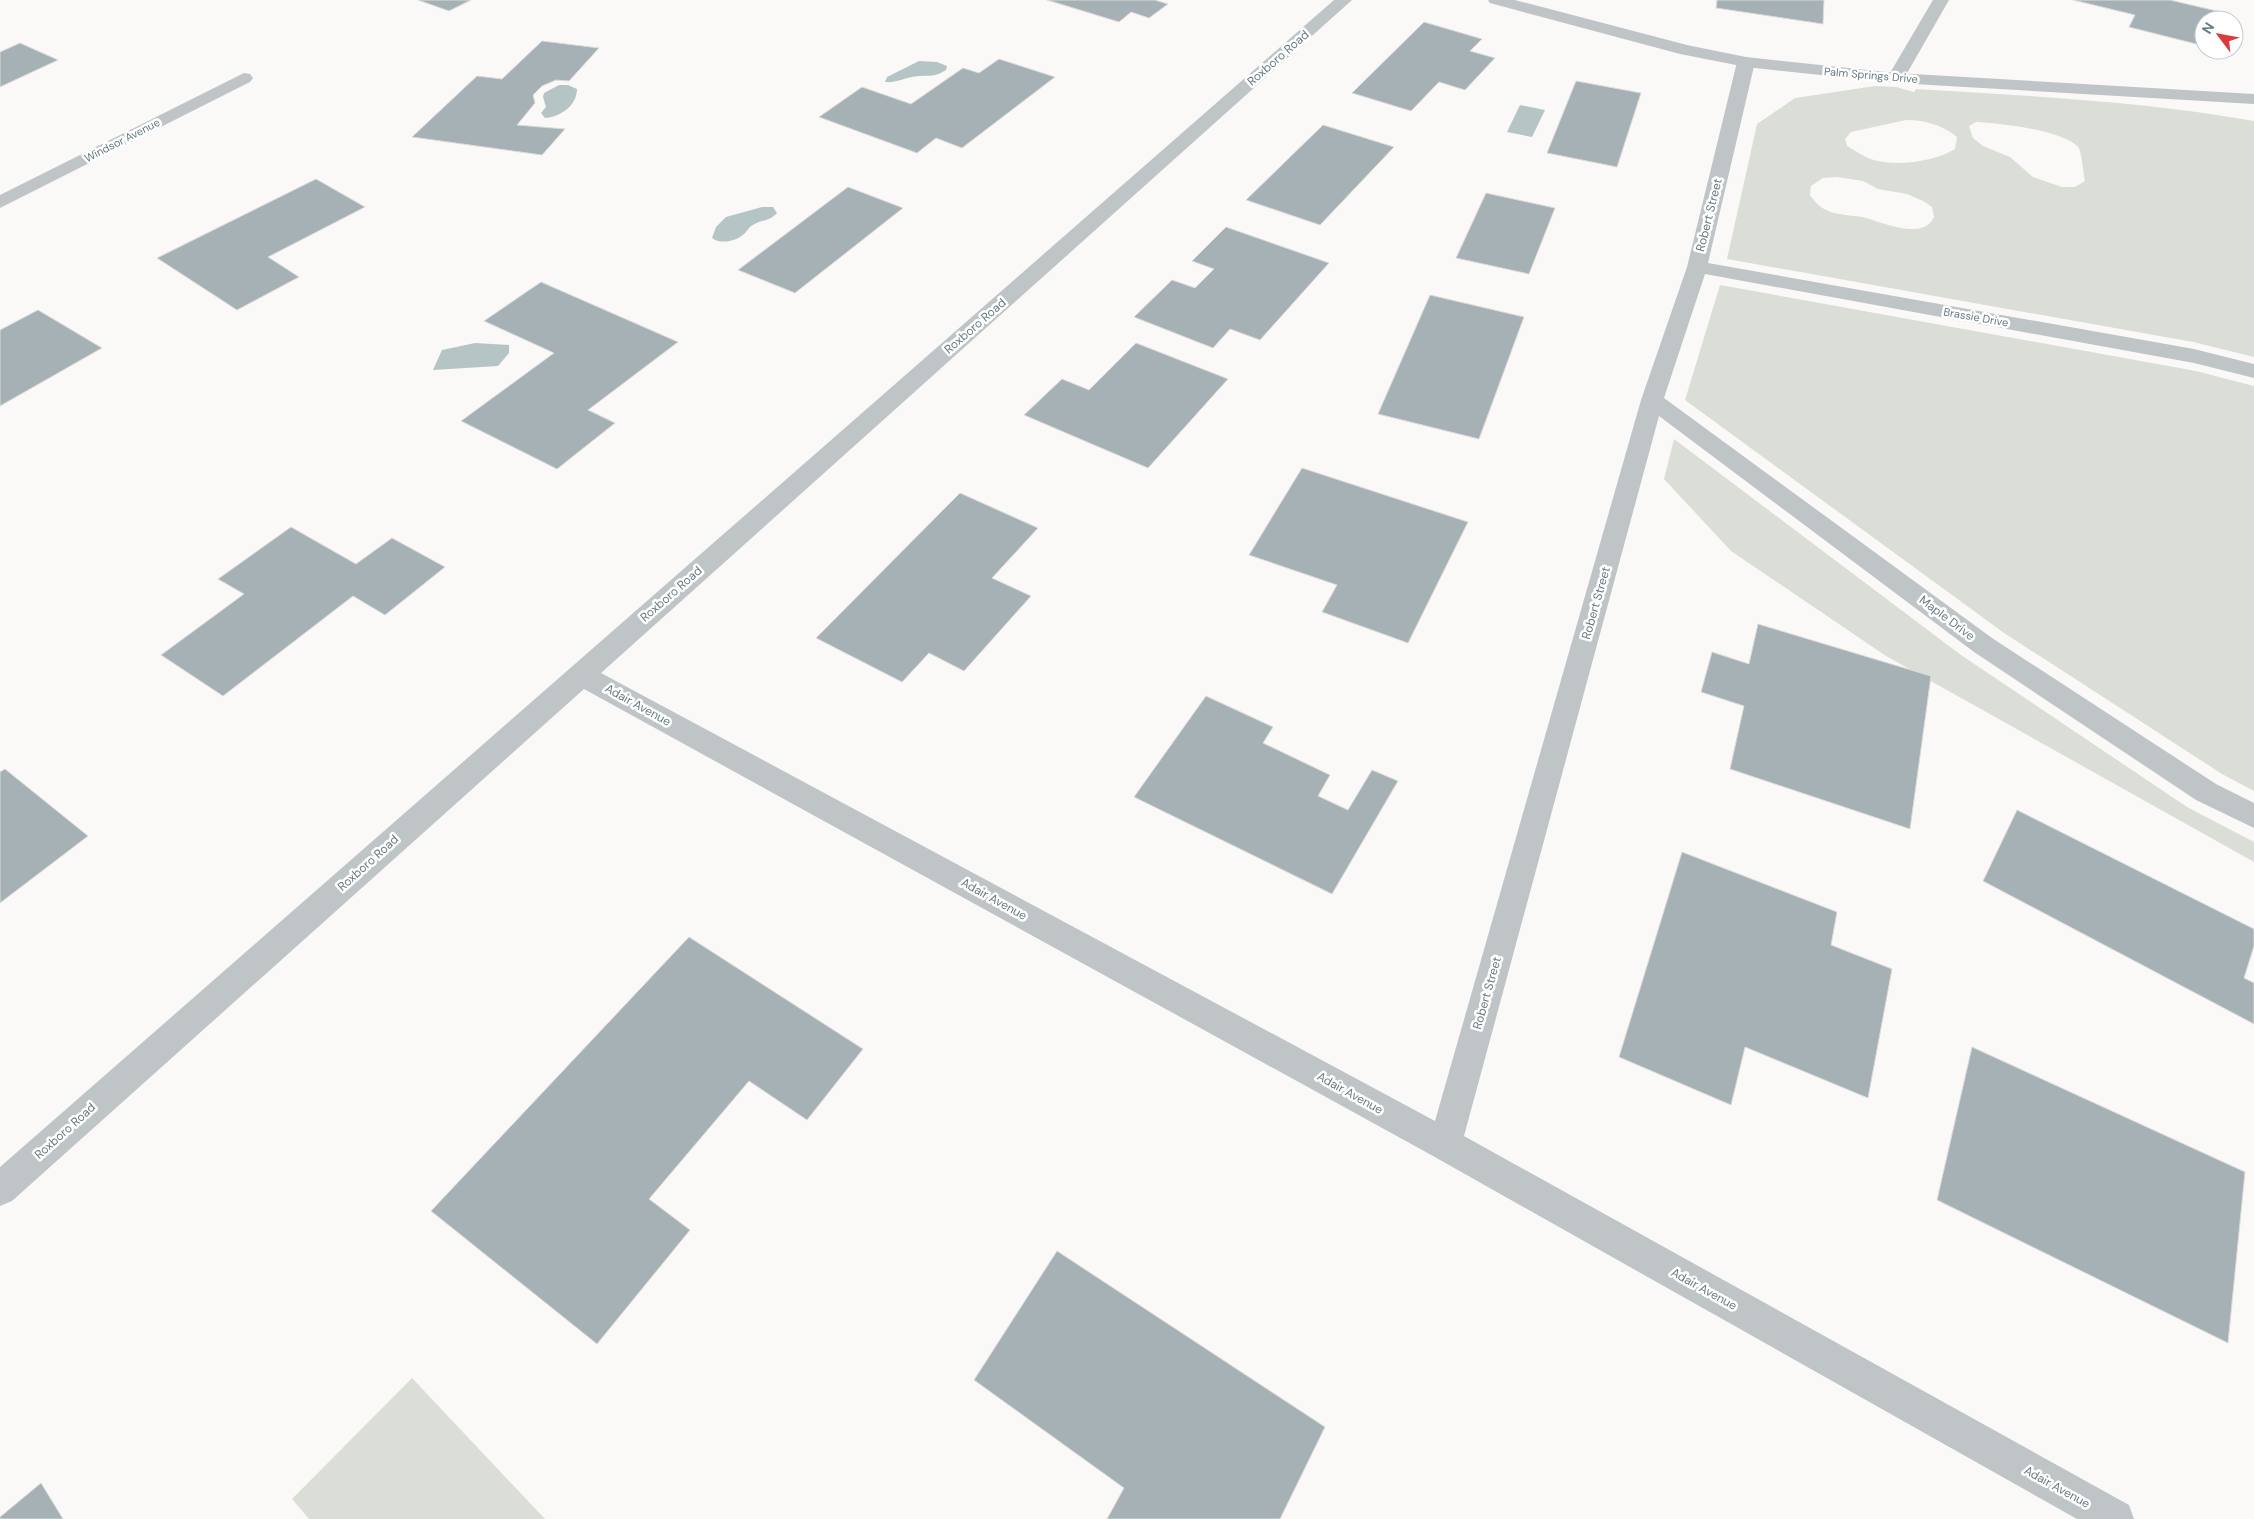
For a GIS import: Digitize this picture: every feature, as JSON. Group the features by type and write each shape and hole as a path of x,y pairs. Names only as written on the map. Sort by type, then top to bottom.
{"street":[{"name":"Roxboro Road","path":"0,1189 1344,0"},
{"name":"Palm Springs Drive","path":"1496,0 1686,50 1746,62 1896,78 2254,99"},
{"path":"1896,78 1941,0"},
{"name":"Robert Street","path":"1445,1144 1652,400 1697,267 1746,62"},
{"name":"Windsor Avenue","path":"0,202 244,78"},
{"name":"Brassie Drive","path":"1697,267 2194,356 2254,371"},
{"name":"Maple Drive","path":"1652,400 1983,645 2206,792 2254,816"},
{"name":"Adair Avenue","path":"580,674 1445,1144 2115,1519"}],"shaded area":[{"path":"919,61 937,62 947,66 946,70 933,75 885,82 887,77"},
{"path":"559,85 568,85 577,89 574,101 562,113 545,118 541,113 546,107 543,97 544,93"},
{"path":"1875,86 1896,87 1914,92 1916,89 2128,104 2254,121 2254,357 2193,342 1727,259 1757,124 1795,98","holes":["1906,120 1927,122 1945,129 1957,137 1955,149 1938,157 1908,163 1897,163 1874,160 1847,146 1845,139 1851,132","1976,122 2030,128 2070,141 2078,147 2085,181 2075,187 2062,187 2033,177 2010,157 1983,146 1973,138 1969,126","1837,177 1863,181 1878,189 1907,194 1932,207 1934,217 1921,228 1911,229 1862,217 1830,212 1820,206 1810,195 1811,186 1823,178"]},
{"path":"1520,105 1545,110 1532,137 1507,132"},
{"path":"762,207 773,207 777,213 771,218 756,223 742,236 734,240 724,242 712,238 716,227 726,217"},
{"path":"1720,285 2196,371 2254,386 2254,791 2222,774 2004,633 1685,400"},
{"path":"475,343 509,345 509,353 498,366 433,370 442,350"},
{"path":"1674,439 1961,655 2187,807 2254,842 2254,862 1886,656 1731,551 1664,479"},
{"path":"412,1378 545,1519 309,1519 292,1499"}],"building":[{"path":"418,0 471,0 449,11"},
{"path":"1047,0 1155,0 1168,4 1149,18 1131,12 1119,22"},
{"path":"1717,0 1824,0 1823,24 1716,8"},
{"path":"2073,0 2170,0 2212,10 2194,10 2194,43 2129,27 2135,15"},
{"path":"1424,22 1482,39 1470,51 1495,58 1465,90 1439,82 1411,111 1352,93"},
{"path":"542,41 599,48 569,81 556,80 542,86 533,95 535,103 517,125 565,129 542,155 412,137 477,76 502,79"},
{"path":"20,43 58,60 0,87 0,52"},
{"path":"999,59 1055,77 962,148 936,138 917,153 819,117 862,87 911,104 963,68 979,73"},
{"path":"1576,81 1641,93 1617,167 1547,153"},
{"path":"1323,125 1394,147 1320,225 1246,200"},
{"path":"316,179 365,207 268,257 299,277 237,310 157,258"},
{"path":"848,187 903,208 795,293 738,270"},
{"path":"1486,193 1555,208 1529,274 1456,258"},
{"path":"1226,227 1329,263 1260,340 1230,329 1213,348 1134,317 1172,280 1195,288 1214,269 1192,261"},
{"path":"541,282 678,342 588,410 615,423 557,469 461,421 554,353 484,321"},
{"path":"1430,295 1524,317 1479,439 1378,414"},
{"path":"38,310 102,348 0,406 0,330"},
{"path":"1136,343 1228,379 1148,468 1024,415 1062,379 1089,390"},
{"path":"1302,468 1468,522 1408,643 1322,612 1337,585 1249,555"},
{"path":"960,493 1038,528 992,578 1031,596 964,671 929,653 902,682 816,638"},
{"path":"291,527 356,564 392,538 445,567 385,615 353,596 223,696 161,655 244,594 218,579"},
{"path":"1758,624 1931,676 1910,829 1730,769 1744,706 1701,692 1712,652 1749,664"},
{"path":"1206,696 1273,727 1263,743 1330,775 1318,796 1348,810 1372,770 1398,781 1332,894 1134,797"},
{"path":"5,769 88,836 0,903 0,772"},
{"path":"2017,810 2254,929 2254,946 2244,978 2254,983 2254,1024 1983,881"},
{"path":"1682,852 1837,912 1831,945 1892,969 1868,1098 1745,1047 1731,1105 1619,1057"},
{"path":"689,937 863,1049 807,1120 749,1081 649,1199 690,1230 597,1344 431,1211"},
{"path":"1972,1047 2245,1172 2228,1343 1937,1200"},
{"path":"1057,1251 1325,1427 1280,1519 1107,1519 1124,1488 974,1380"},
{"path":"41,1483 63,1519 0,1519 0,1517"}]}
